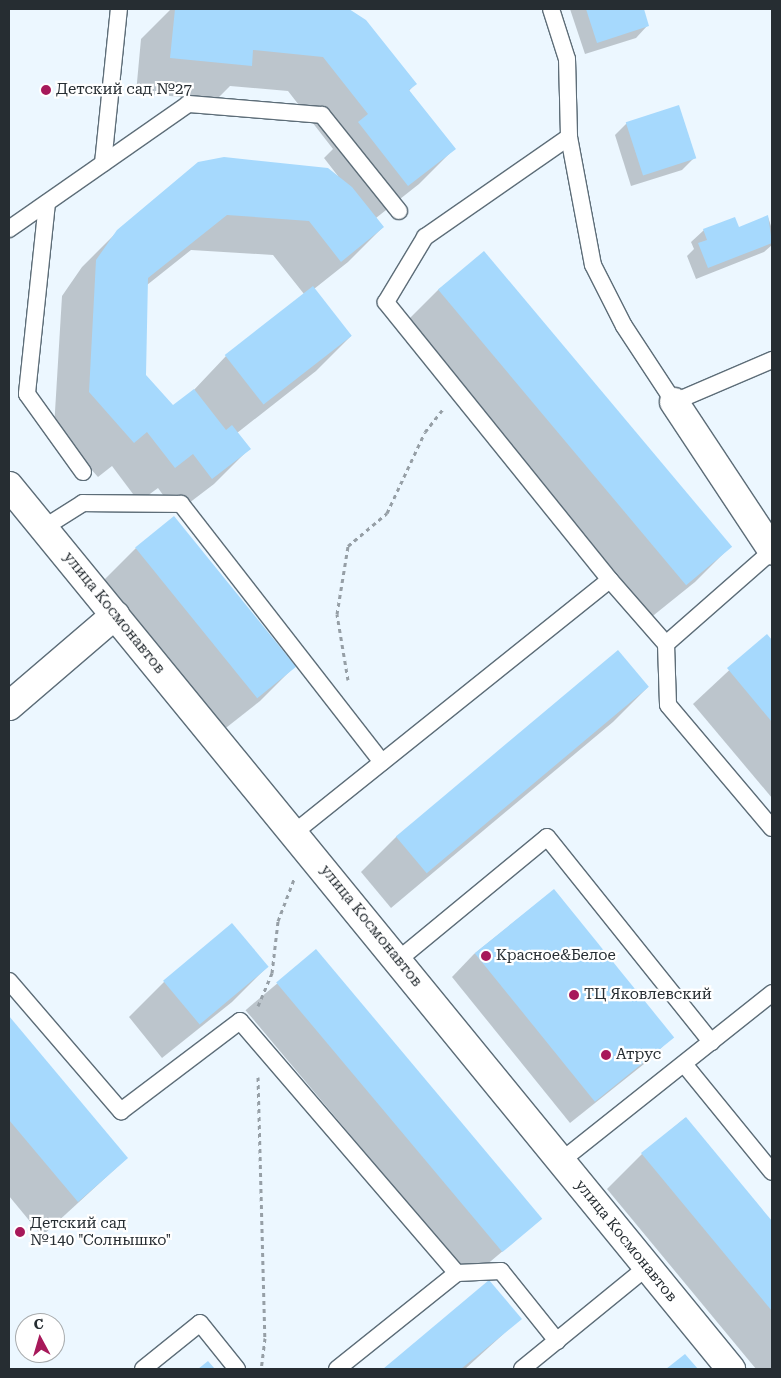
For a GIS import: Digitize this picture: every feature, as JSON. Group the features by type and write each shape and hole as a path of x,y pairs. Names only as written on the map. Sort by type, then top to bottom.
{"street":[{"path":"674,402 772,551"},
{"name":"улица Космонавтов","path":"9,486 300,839 731,1369"},
{"path":"9,706 115,615"}],"lane":[{"path":"103,163 119,9"},
{"path":"551,9 567,59 569,137 593,266 624,326 674,402 772,360"},
{"path":"9,229 188,104 322,115 399,211"},
{"path":"569,137 425,237 386,302 610,580 666,644 668,705 772,828"},
{"path":"47,202 27,394 83,472"},
{"path":"45,528 83,503 181,504 356,726 382,762"},
{"path":"666,644 772,551"},
{"path":"300,839 382,762 610,580"},
{"path":"398,960 547,837 712,1042"},
{"path":"9,981 121,1111 240,1021 457,1273"},
{"path":"561,1161 772,993"},
{"path":"684,1064 772,1172"},
{"path":"522,1369 647,1267"},
{"path":"337,1369 457,1273 501,1271 557,1340"},
{"path":"143,1369 200,1322 237,1369"}],"path":[{"path":"356,726 337,614 348,546 387,514 425,432 457,390"},
{"path":"261,1369 265,1338 258,1151 258,1003 272,973 278,921 300,839"}],"building":[{"path":"175,9 349,9 366,20 417,84 409,90 456,149 408,186 358,122 368,114 323,57 253,50 252,66 170,58"},
{"path":"586,9 644,9 649,26 597,43"},
{"path":"679,105 696,158 643,176 626,122"},
{"path":"224,157 328,168 352,187 384,227 341,262 309,221 227,215 148,278 146,375 173,405 194,389 226,430 232,425 251,449 212,479 193,454 175,468 147,432 134,443 89,392 96,260 117,230 198,162"},
{"path":"768,215 772,243 708,268 698,243 707,240 703,229 735,217 739,227"},
{"path":"484,251 732,547 686,585 438,290"},
{"path":"313,286 352,336 264,405 225,355"},
{"path":"174,516 296,667 257,698 135,547"},
{"path":"767,634 772,640 772,722 727,668"},
{"path":"618,650 649,687 427,873 396,836"},
{"name":"ТЦ Яковлевский","path":"554,889 674,1037 595,1102 475,953"},
{"path":"232,923 269,967 200,1025 163,981"},
{"path":"316,949 542,1219 502,1252 276,982"},
{"path":"9,1016 128,1158 78,1202 9,1120"},
{"path":"686,1117 772,1221 772,1311 641,1153"},
{"path":"489,1280 522,1319 461,1369 383,1369"},
{"path":"685,1354 698,1369 666,1369"},
{"path":"208,1361 215,1369 198,1369"}],"place":[{"name":"Детский сад №27","path":"46,90"},
{"name":"Красное&Белое","path":"486,956"},
{"name":"ТЦ Яковлевский","path":"574,995"},
{"name":"Атрус","path":"606,1055"},
{"name":"Детский сад №140 \"Солнышко\"","path":"20,1232"}]}
